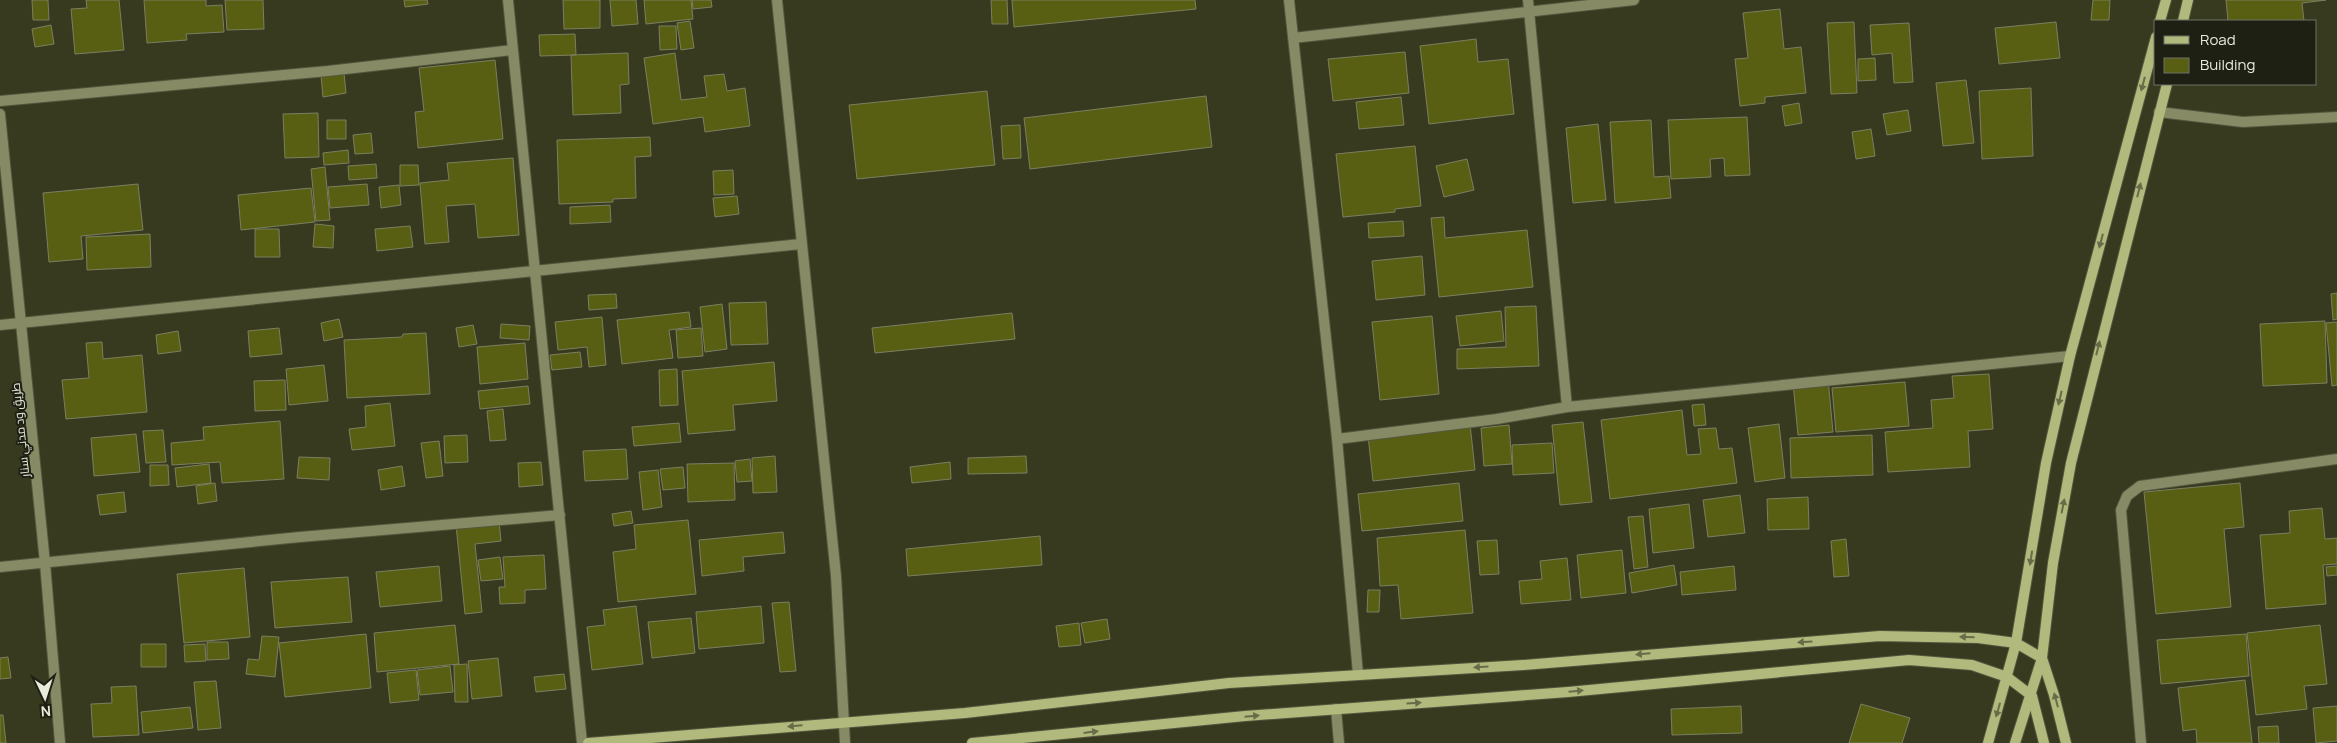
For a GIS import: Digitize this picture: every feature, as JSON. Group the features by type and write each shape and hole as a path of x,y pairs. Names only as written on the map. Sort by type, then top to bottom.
{"street":[{"path":"508,0 582,743"},
{"path":"778,0 801,244 836,576 845,743"},
{"path":"1289,0 1337,439 1358,674"},
{"path":"1293,38 1528,5 1634,0"},
{"path":"2160,20 2166,0"},
{"path":"2183,20 2188,0"},
{"path":"1528,5 1567,406"},
{"path":"1988,743 2016,643 2046,463 2070,356 2154,44"},
{"path":"0,101 328,71 512,50"},
{"path":"2015,743 2032,696 2042,658 2053,563 2070,463 2166,85"},
{"path":"2159,112 2244,122 2337,117"},
{"name":"طريق ود مدني سنار","path":"0,114 45,563 60,743"},
{"path":"0,325 801,244"},
{"path":"1337,439 1497,419 1567,406 2070,356"},
{"path":"2141,743 2121,510 2126,496 2140,486 2337,459"},
{"path":"0,567 300,537 560,515"},
{"path":"588,743 965,713 1219,684 1523,665 1880,636 1978,638 2016,643 2042,658 2066,743"},
{"path":"972,743 1336,709 1568,692 1910,660 1972,665 2007,677 2032,696 2044,743"},
{"path":"1336,709 1339,743"}],"building":[{"path":"32,0 48,0 49,20 33,20"},
{"path":"86,0 119,0 124,50 75,54 71,9 87,8"},
{"path":"144,0 206,0 206,6 222,5 224,32 186,34 187,40 147,43"},
{"path":"225,0 263,0 264,29 227,30"},
{"path":"404,0 427,0 428,4 405,7"},
{"path":"563,0 600,0 600,28 564,29"},
{"path":"610,0 636,0 638,24 612,26"},
{"path":"644,0 691,0 693,19 646,24"},
{"path":"692,0 711,0 712,7 693,9"},
{"path":"991,0 1007,0 1008,24 992,24"},
{"path":"1012,0 1195,0 1196,9 1014,27"},
{"path":"2093,0 2110,0 2109,20 2091,20"},
{"path":"2226,0 2326,0 2302,3 2304,20 2228,20"},
{"path":"1780,9 1784,49 1801,47 1806,93 1765,97 1765,103 1740,106 1735,59 1748,58 1743,13"},
{"path":"690,21 694,48 681,50 677,23"},
{"path":"1854,22 1857,93 1831,94 1827,23"},
{"path":"2056,22 2060,58 1999,64 1995,28"},
{"path":"1909,23 1913,82 1894,83 1892,53 1872,55 1870,25"},
{"path":"51,25 54,44 35,47 32,29"},
{"path":"659,26 676,26 677,49 660,50"},
{"path":"575,34 576,55 540,56 539,35"},
{"path":"1476,39 1478,62 1508,59 1514,114 1429,124 1420,46"},
{"path":"1405,52 1409,93 1333,101 1328,59"},
{"path":"628,53 629,84 620,85 621,113 573,115 571,55"},
{"path":"675,53 681,100 707,97 704,76 724,74 727,91 745,88 750,126 705,132 703,117 653,124 644,58"},
{"path":"1875,58 1876,80 1858,81 1858,59"},
{"path":"495,60 503,139 418,148 415,112 424,111 419,68"},
{"path":"344,73 346,93 323,97 321,76"},
{"path":"1966,80 1974,143 1943,146 1936,83"},
{"path":"2031,88 2033,156 1982,159 1979,91"},
{"path":"987,91 995,165 857,179 849,105"},
{"path":"1206,96 1212,147 1030,169 1024,118"},
{"path":"1401,97 1404,125 1359,129 1356,102"},
{"path":"1799,103 1802,123 1785,126 1782,106"},
{"path":"1908,110 1911,131 1887,135 1883,114"},
{"path":"318,113 319,157 285,158 283,114"},
{"path":"1747,117 1750,175 1725,176 1724,158 1710,159 1711,177 1671,179 1668,120"},
{"path":"327,120 346,120 346,139 327,139"},
{"path":"1651,120 1654,177 1669,176 1671,198 1615,203 1610,122"},
{"path":"1598,124 1606,200 1573,203 1566,128"},
{"path":"1020,125 1021,158 1003,159 1001,126"},
{"path":"1871,129 1875,156 1856,159 1852,132"},
{"path":"371,133 373,153 355,154 353,135"},
{"path":"650,137 651,156 635,157 636,198 613,199 613,202 559,204 557,140"},
{"path":"1415,146 1421,206 1395,209 1395,212 1343,217 1336,154"},
{"path":"348,150 349,163 324,165 323,153"},
{"path":"513,158 519,235 478,238 475,204 446,206 449,242 425,244 420,183 449,180 447,163"},
{"path":"1467,159 1474,190 1444,197 1436,166"},
{"path":"376,164 377,178 349,180 348,166"},
{"path":"400,165 418,165 419,185 400,186"},
{"path":"325,167 330,220 316,221 311,169"},
{"path":"733,170 734,194 714,195 713,171"},
{"path":"138,184 143,230 81,236 83,259 49,262 43,193"},
{"path":"367,184 369,205 330,208 328,187"},
{"path":"399,185 401,205 381,208 379,187"},
{"path":"311,188 315,222 241,230 238,195"},
{"path":"737,196 739,214 715,217 713,198"},
{"path":"610,205 611,222 570,224 570,207"},
{"path":"1444,217 1445,238 1527,230 1533,287 1439,297 1431,218"},
{"path":"1403,221 1404,236 1369,238 1368,223"},
{"path":"315,224 334,226 333,248 313,247"},
{"path":"410,226 413,247 377,251 375,229"},
{"path":"255,229 279,229 280,257 255,257"},
{"path":"150,234 151,267 87,270 86,237"},
{"path":"1422,256 1425,295 1376,300 1372,261"},
{"path":"2337,293 2337,319 2333,320 2331,294"},
{"path":"616,294 617,308 589,310 588,295"},
{"path":"766,302 768,344 731,345 729,303"},
{"path":"722,304 727,349 705,352 700,307"},
{"path":"1536,306 1539,366 1457,369 1457,349 1506,347 1505,307"},
{"path":"1501,311 1504,341 1460,346 1456,316"},
{"path":"689,312 691,327 669,330 673,358 622,364 617,320"},
{"path":"1012,313 1015,339 875,353 872,328"},
{"path":"1432,316 1439,394 1380,400 1372,322"},
{"path":"602,317 606,365 589,367 587,347 558,350 555,322"},
{"path":"339,319 343,337 324,341 321,323"},
{"path":"2325,321 2327,383 2263,386 2260,324"},
{"path":"2337,322 2337,385 2332,386 2326,323"},
{"path":"501,324 530,326 529,340 500,338"},
{"path":"473,325 477,344 459,347 456,328"},
{"path":"279,328 282,354 250,357 248,331"},
{"path":"701,328 703,356 678,358 676,330"},
{"path":"178,331 181,351 158,354 156,335"},
{"path":"426,333 430,394 347,398 344,340 402,337 403,334"},
{"path":"102,342 103,359 142,355 147,412 66,419 62,380 89,378 86,343"},
{"path":"525,343 528,379 480,384 477,347"},
{"path":"580,352 582,367 552,370 550,355"},
{"path":"774,362 777,401 733,405 735,430 688,434 682,371"},
{"path":"324,365 328,401 289,405 286,369"},
{"path":"677,369 678,405 660,406 659,370"},
{"path":"1989,374 1993,429 1968,431 1970,467 1888,472 1885,432 1933,428 1931,400 1954,398 1952,376"},
{"path":"1828,379 1833,432 1798,435 1793,383"},
{"path":"285,380 286,410 255,411 254,381"},
{"path":"1905,382 1909,426 1836,432 1832,388"},
{"path":"528,386 530,404 480,409 478,391"},
{"path":"390,403 395,446 352,450 349,429 366,427 365,406"},
{"path":"1704,404 1706,425 1694,426 1692,405"},
{"path":"503,409 506,440 490,441 487,411"},
{"path":"1682,410 1687,455 1701,454 1698,429 1716,428 1719,449 1732,448 1737,483 1610,499 1601,420"},
{"path":"280,421 284,479 222,483 220,462 172,465 171,443 204,440 203,427"},
{"path":"1583,422 1592,502 1560,505 1552,425"},
{"path":"679,423 681,442 634,446 632,427"},
{"path":"1470,424 1475,470 1373,481 1368,436"},
{"path":"1779,424 1785,478 1755,482 1748,428"},
{"path":"1509,425 1512,464 1484,466 1481,428"},
{"path":"163,430 166,462 146,463 143,431"},
{"path":"136,434 140,472 94,476 91,438"},
{"path":"467,435 468,462 445,463 444,436"},
{"path":"1872,435 1873,475 1791,478 1790,438"},
{"path":"439,441 443,476 426,478 421,443"},
{"path":"1552,443 1554,473 1513,475 1512,445"},
{"path":"626,449 628,479 585,481 583,451"},
{"path":"775,456 777,492 753,493 752,458"},
{"path":"1026,456 1027,473 968,474 968,458"},
{"path":"299,457 330,458 329,480 297,478"},
{"path":"750,459 752,481 737,482 735,461"},
{"path":"541,462 543,485 519,487 518,463"},
{"path":"950,462 951,479 912,483 910,467"},
{"path":"734,463 735,500 688,502 687,464"},
{"path":"209,464 211,483 177,487 175,468"},
{"path":"150,465 168,465 169,485 150,486"},
{"path":"402,466 405,486 381,490 378,470"},
{"path":"683,467 685,488 663,490 660,469"},
{"path":"658,470 662,507 643,510 639,472"},
{"path":"215,483 217,501 198,504 196,486"},
{"path":"1459,483 1463,521 1362,531 1358,494"},
{"path":"2240,483 2244,527 2224,529 2231,607 2156,614 2144,492"},
{"path":"124,492 126,512 100,515 97,495"},
{"path":"1740,495 1745,533 1708,537 1703,500"},
{"path":"1808,497 1809,529 1768,530 1767,499"},
{"path":"1689,504 1694,548 1653,553 1649,509"},
{"path":"2322,508 2325,539 2337,538 2337,564 2323,565 2326,604 2266,609 2260,535 2290,533 2289,511"},
{"path":"631,511 633,523 614,526 612,514"},
{"path":"1643,516 1648,567 1634,569 1628,517"},
{"path":"688,520 696,594 618,602 613,552 636,549 634,525"},
{"path":"499,521 501,541 475,544 482,612 465,614 456,525"},
{"path":"1465,530 1473,613 1401,619 1398,585 1380,586 1377,538"},
{"path":"783,532 785,553 743,557 744,571 702,576 699,540"},
{"path":"1040,536 1042,565 908,576 906,549"},
{"path":"1846,539 1849,576 1834,577 1831,541"},
{"path":"1497,540 1499,574 1480,575 1477,541"},
{"path":"1622,550 1626,593 1581,598 1577,555"},
{"path":"544,555 546,589 525,590 525,603 500,604 499,587 505,587 503,557"},
{"path":"500,557 503,579 481,581 478,560"},
{"path":"1567,558 1571,600 1521,604 1519,581 1542,579 1540,561"},
{"path":"1674,565 1677,585 1632,593 1629,573"},
{"path":"439,566 442,601 380,607 376,572"},
{"path":"1734,566 1736,590 1682,595 1680,572"},
{"path":"2337,566 2337,575 2327,576 2326,567"},
{"path":"244,568 250,637 184,643 177,574"},
{"path":"348,577 352,622 275,628 271,582"},
{"path":"1368,590 1380,590 1379,612 1367,612"},
{"path":"789,602 796,671 780,672 772,603"},
{"path":"636,606 643,664 592,670 587,627 605,625 603,610"},
{"path":"761,606 764,643 699,649 696,612"},
{"path":"691,618 695,653 652,658 648,622"},
{"path":"1107,619 1110,639 1085,643 1081,623"},
{"path":"1079,623 1081,645 1059,647 1056,626"},
{"path":"455,625 459,664 377,672 374,633"},
{"path":"2320,625 2327,684 2304,686 2307,709 2256,715 2247,633"},
{"path":"366,634 371,688 285,697 279,643"},
{"path":"2246,634 2249,676 2161,684 2157,640"},
{"path":"262,636 279,637 275,677 246,674 248,659 259,660"},
{"path":"207,642 228,642 229,659 207,660"},
{"path":"141,644 166,644 166,667 141,667"},
{"path":"205,644 206,661 185,662 184,645"},
{"path":"8,657 11,678 0,679 0,658"},
{"path":"498,658 502,696 472,699 468,661"},
{"path":"467,664 468,702 455,702 454,665"},
{"path":"450,666 453,692 420,695 417,670"},
{"path":"416,670 419,700 390,703 387,673"},
{"path":"564,674 566,689 536,692 534,677"},
{"path":"2245,680 2252,743 2197,743 2196,729 2183,731 2178,688"},
{"path":"216,681 221,728 198,730 194,682"},
{"path":"136,686 139,735 93,737 91,704 112,703 111,687"},
{"path":"1861,704 1910,718 1902,743 1849,743"},
{"path":"1741,706 1742,733 1672,735 1671,709"},
{"path":"2337,706 2337,741 2316,743 2313,708"},
{"path":"190,707 193,728 143,733 141,712"},
{"path":"0,715 3,715 6,743 0,743"},
{"path":"2278,726 2279,743 2259,743 2258,727"}]}
